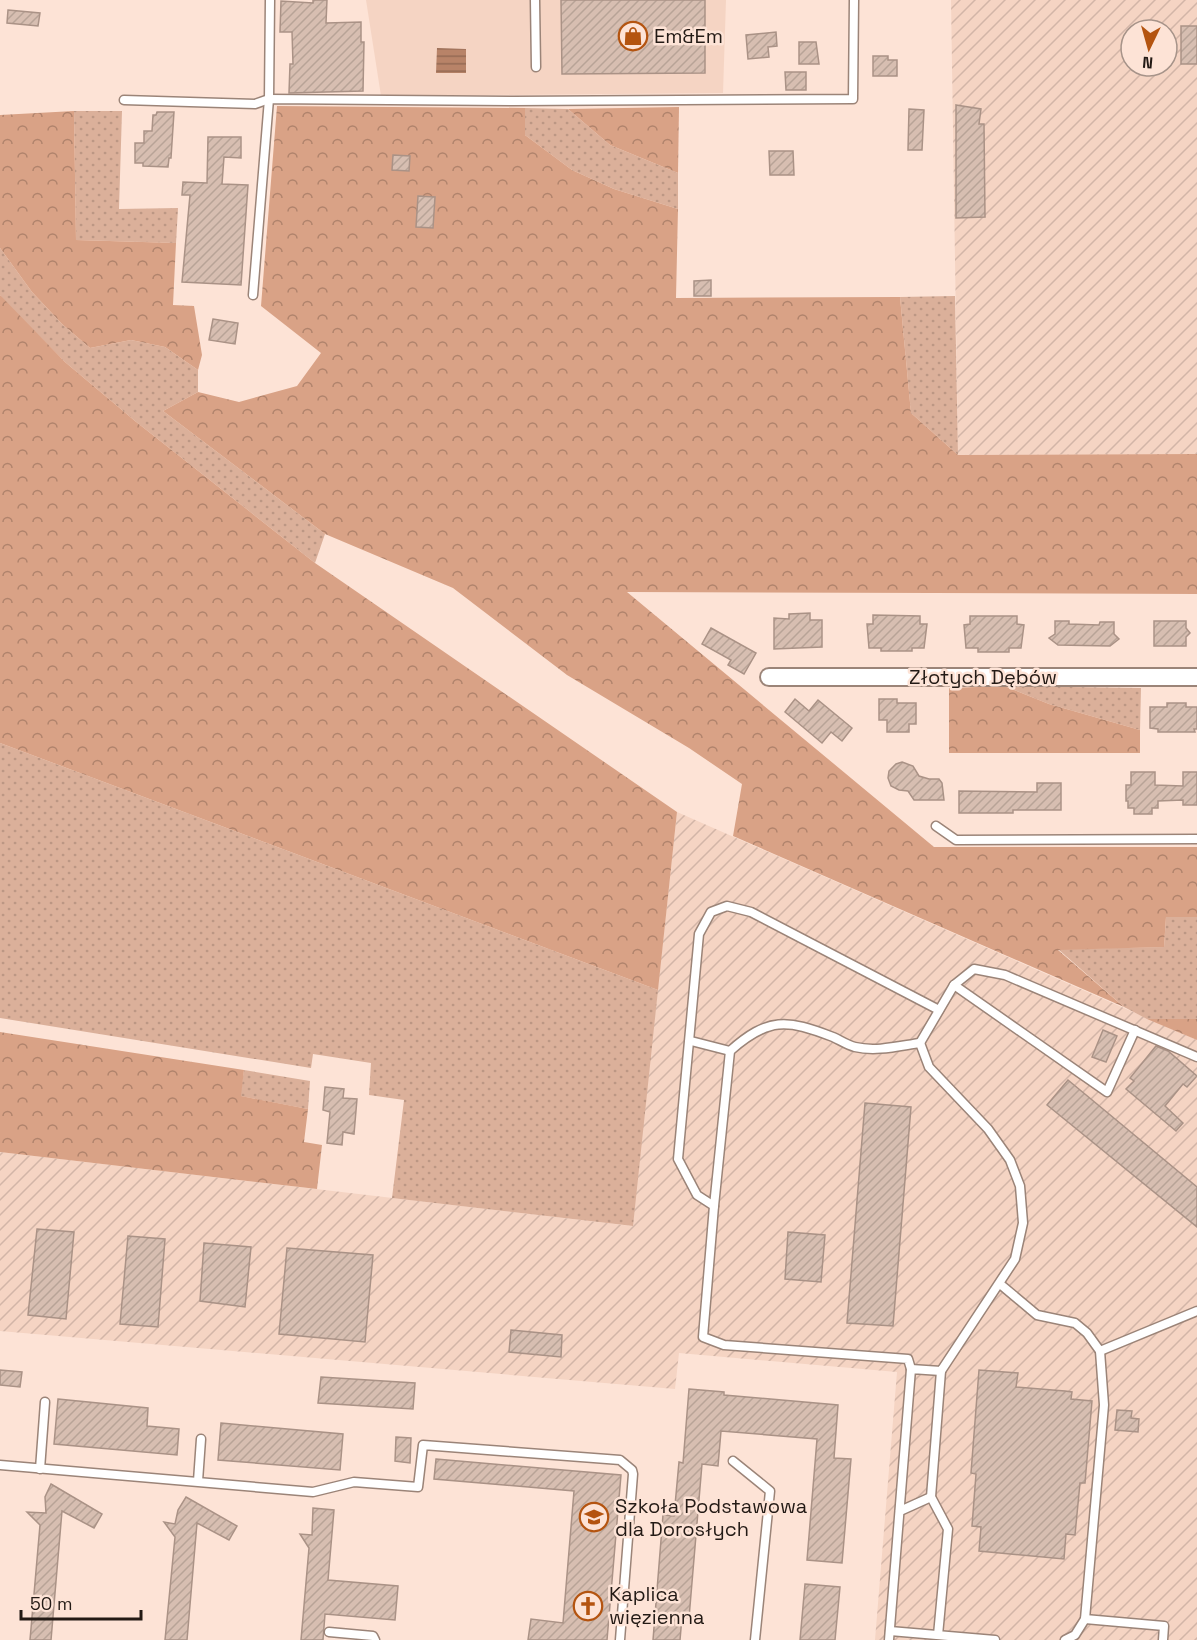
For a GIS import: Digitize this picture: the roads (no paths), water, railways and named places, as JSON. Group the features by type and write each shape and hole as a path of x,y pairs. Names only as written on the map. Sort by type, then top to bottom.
{"street":[{"name":"Złotych Dębów","path":"769,677 1197,677"}],"lane":[{"path":"254,295 269,99 270,0"},
{"path":"535,0 536,67"},
{"path":"124,100 255,104 269,99 537,101 853,99 854,0"},
{"path":"936,826 956,840 1197,839"},
{"path":"714,1206 697,1195 678,1159 691,1041 699,934 711,912 727,906 751,912 939,1010"},
{"path":"920,1042 954,985 974,969 1005,975 1197,1057"},
{"path":"954,985 1107,1092 1135,1030"},
{"path":"920,1042 876,1049 854,1047 797,1024 780,1024 748,1036 730,1051 703,1336 724,1345 908,1359 911,1369 890,1635 938,1635 995,1640"},
{"path":"691,1041 730,1051"},
{"path":"920,1042 929,1067 988,1129 1010,1160 1020,1185 1023,1223 1016,1259 941,1371 931,1497 948,1529 938,1635"},
{"path":"1000,1284 1037,1315 1075,1323 1087,1333 1100,1351 1104,1405 1085,1619 1076,1635 1065,1640"},
{"path":"1100,1351 1197,1311"},
{"path":"911,1369 941,1371"},
{"path":"40,1469 45,1402"},
{"path":"198,1481 201,1439"},
{"path":"0,1466 313,1492 354,1482 418,1487 423,1445 620,1460 632,1470 633,1474 620,1640"},
{"path":"733,1461 770,1491 755,1640"},
{"path":"900,1511 931,1497"},
{"path":"1085,1619 1164,1626 1163,1640"},
{"path":"329,1632 373,1636 375,1640"}],"place":[{"name":"Em&Em","path":"633,36"},
{"name":"Szkoła Podstawowa dla Dorosłych","path":"594,1517"},
{"name":"Kaplica więzienna","path":"588,1606"}]}
